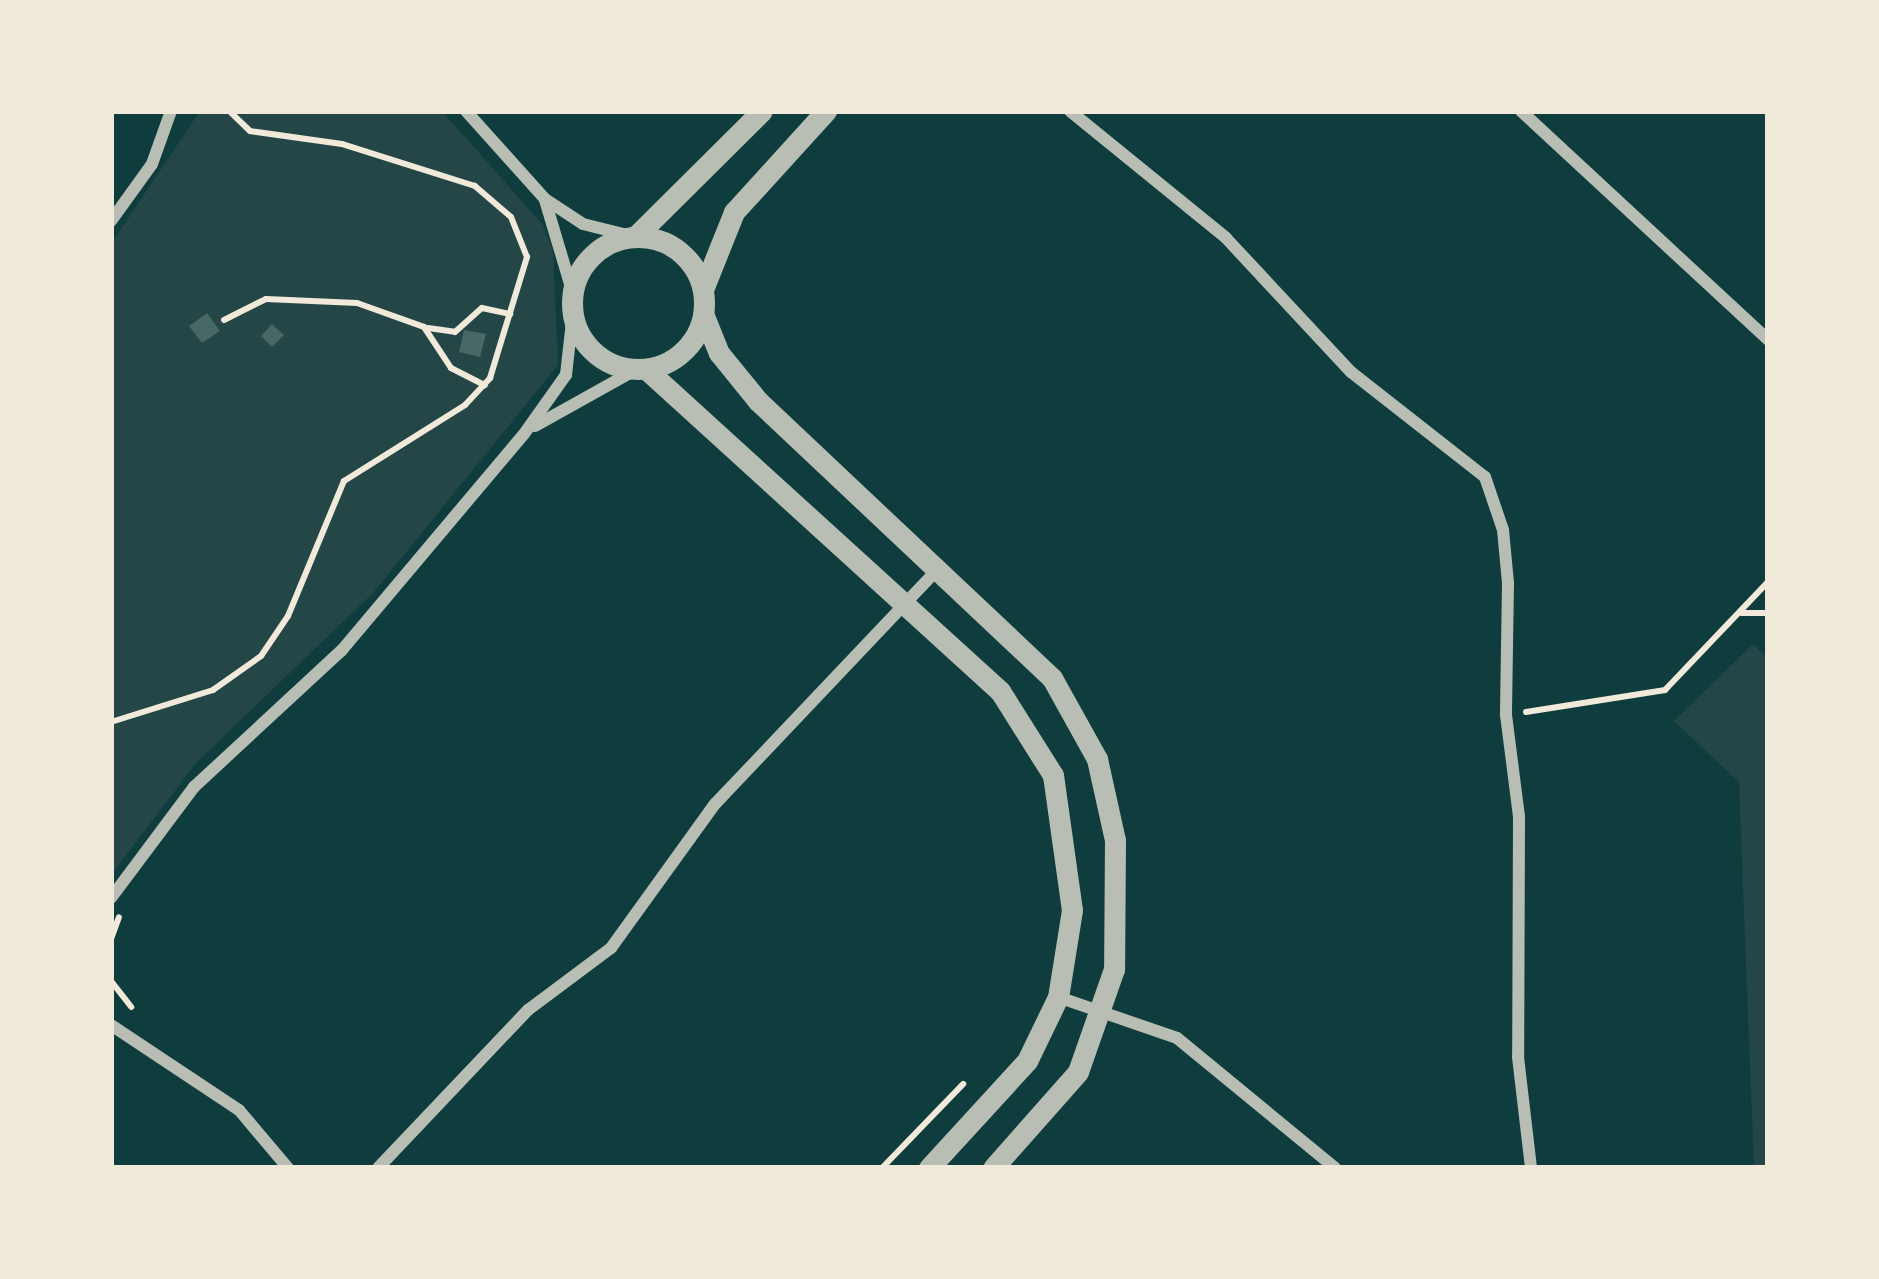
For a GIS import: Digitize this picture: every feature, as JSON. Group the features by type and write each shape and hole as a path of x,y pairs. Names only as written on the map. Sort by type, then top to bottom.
{"street":[{"path":"111,221 152,164 171,111"},
{"path":"466,111 545,199 583,224 679,250 704,287"},
{"path":"111,898 194,787 357,634 524,434 566,375 573,304 596,252 633,236 762,111"},
{"path":"826,111 734,212 704,287 704,316 738,380 1052,678 1097,759 1115,840 1117,890 1103,1010 1078,1072 993,1168"},
{"path":"1070,111 1226,238 1351,372 1485,477 1503,530 1508,583 1506,715 1519,817 1517,1057 1531,1168"},
{"path":"1521,111 1768,340"},
{"path":"545,199 573,304 599,356 642,369 1000,691 1046,754 1068,842 1072,910 1058,997 1027,1061 929,1168"},
{"path":"524,434 642,369 683,352 704,316"},
{"path":"378,1168 528,1010 611,948 715,804 937,570"},
{"path":"1058,997 1155,1026 1198,1052 1334,1168"},
{"path":"111,1025 239,1110 288,1168"}],"path":[{"path":"111,722 213,690 261,656 298,596 344,481 484,386 512,314 526,249 490,196 436,168 250,131 230,111"},
{"path":"224,320 256,302 306,297 357,303 424,327 457,331"},
{"path":"440,349 478,309 512,314"},
{"path":"424,327 456,373 484,386"},
{"path":"1506,715 1665,691 1768,582"},
{"path":"1738,613 1768,613"},
{"path":"882,1168 963,1084"}],"shaded area":[{"path":"200,111 442,111 543,225 553,251 558,365 373,593 196,763 111,875 111,244"},
{"path":"1753,644 1768,659 1768,1168 1754,1168 1739,782 1674,721"}],"building":[{"path":"207,313 220,331 202,343 189,326"},
{"path":"272,324 284,335 272,347 261,336"},
{"path":"464,330 486,334 480,357 459,352"}]}
